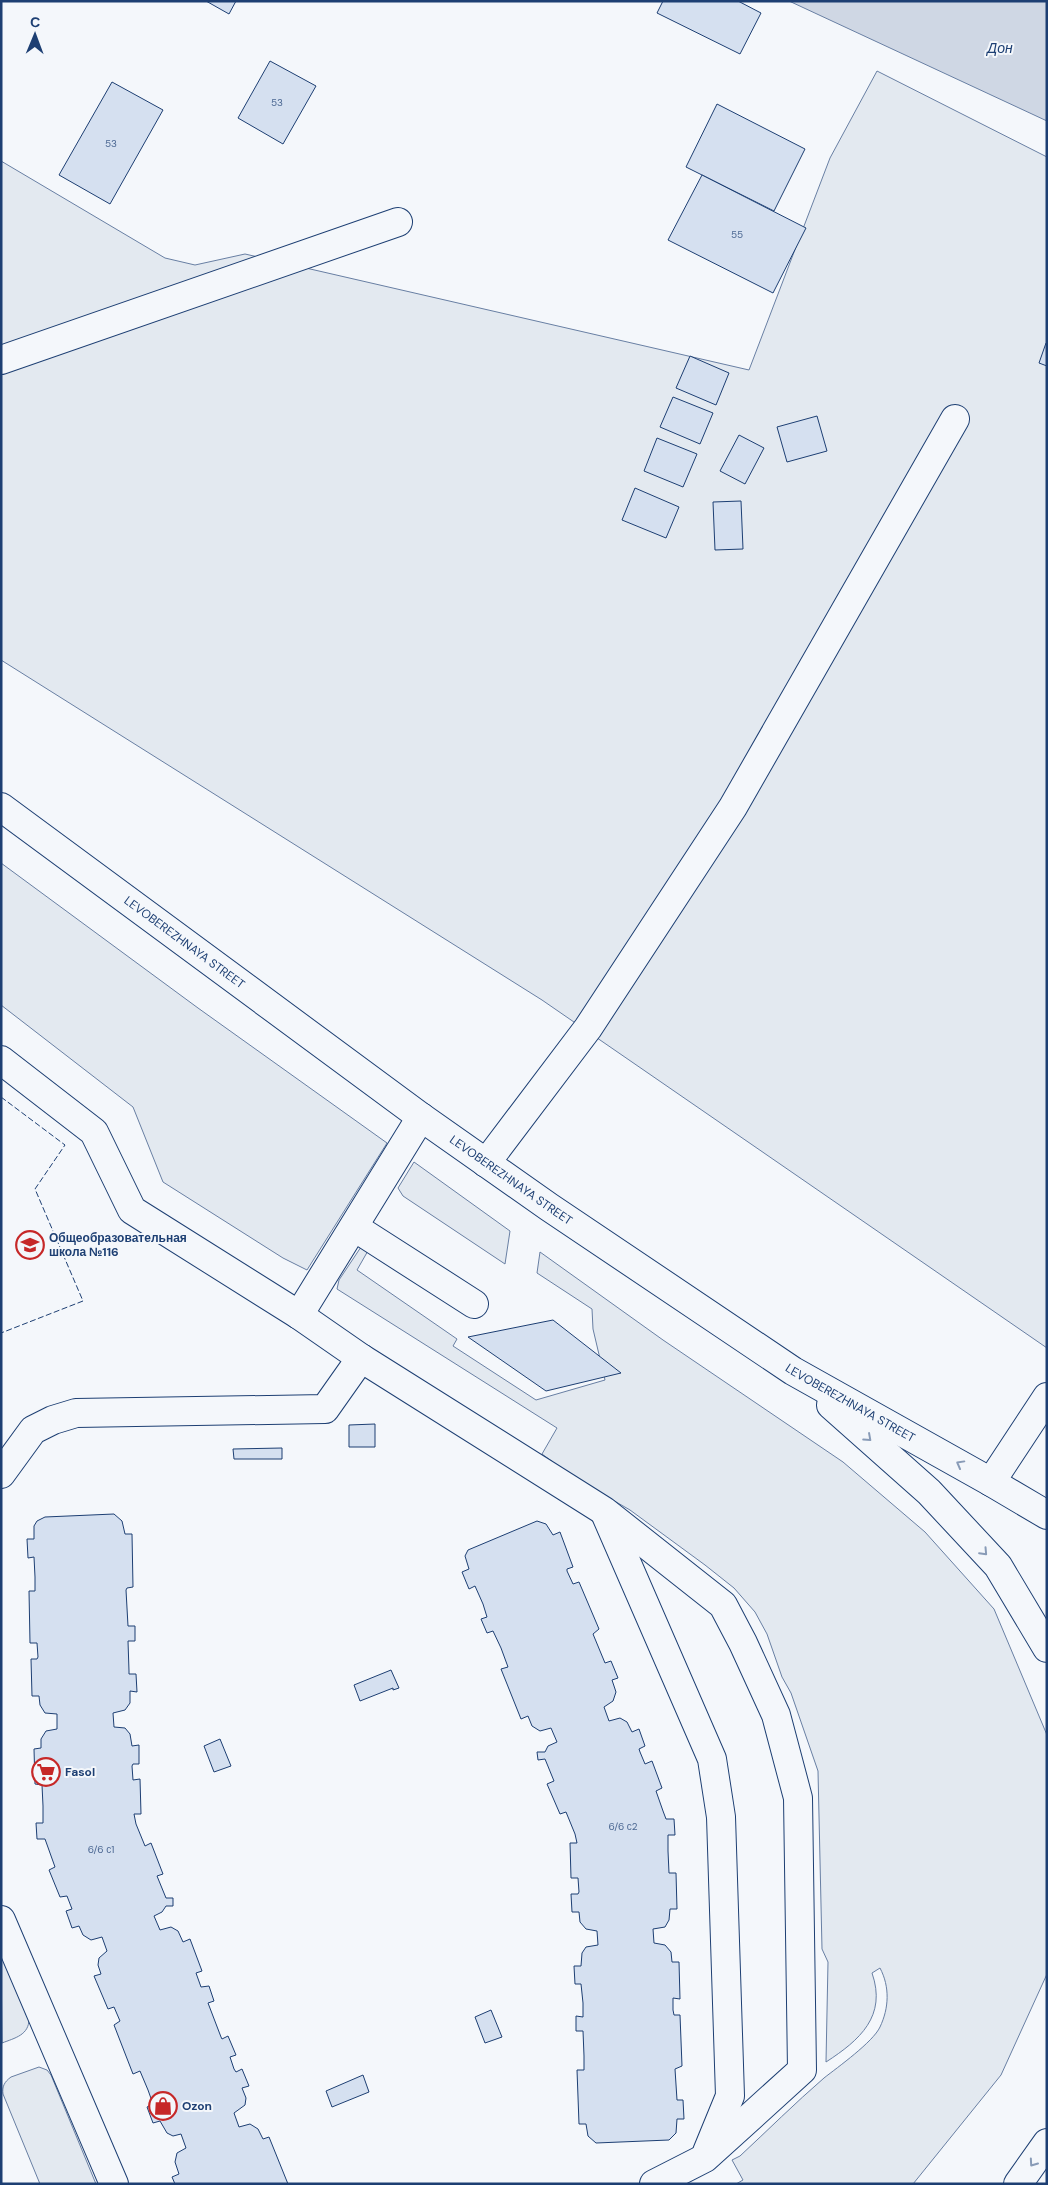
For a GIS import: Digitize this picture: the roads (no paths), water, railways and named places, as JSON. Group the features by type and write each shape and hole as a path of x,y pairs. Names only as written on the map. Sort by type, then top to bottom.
{"street":[{"path":"1,360 398,222"},
{"path":"486,1163 588,1028 733,807 955,419"},
{"name":"LEVOBEREZHNAYA STREET","path":"1,806 421,1117 549,1207 793,1371 1047,1515"},
{"path":"1,1060 94,1132 132,1210 299,1315 361,1358 604,1510 723,1606 743,1643 776,1715 798,1798 802,2070 705,2158 654,2184"},
{"path":"299,1315 421,1117"},
{"path":"354,1226 474,1304"},
{"path":"1,1474 33,1430 53,1420 76,1413 325,1409 361,1358"},
{"path":"793,1371 929,1492 998,1566 1047,1648"},
{"path":"991,1482 1047,1397"},
{"path":"604,1510 712,1759 721,1817 730,2096 705,2158"},
{"path":"1,1920 114,2184"},
{"path":"1018,2184 1047,2143"}],"water":[{"name":"Дон","path":"789,1 1047,1 1047,121"}],"place":[{"name":"Общеобразовательная школа №116","path":"30,1245"},
{"name":"Fasol","path":"46,1772"},
{"name":"Ozon","path":"163,2106"}]}
